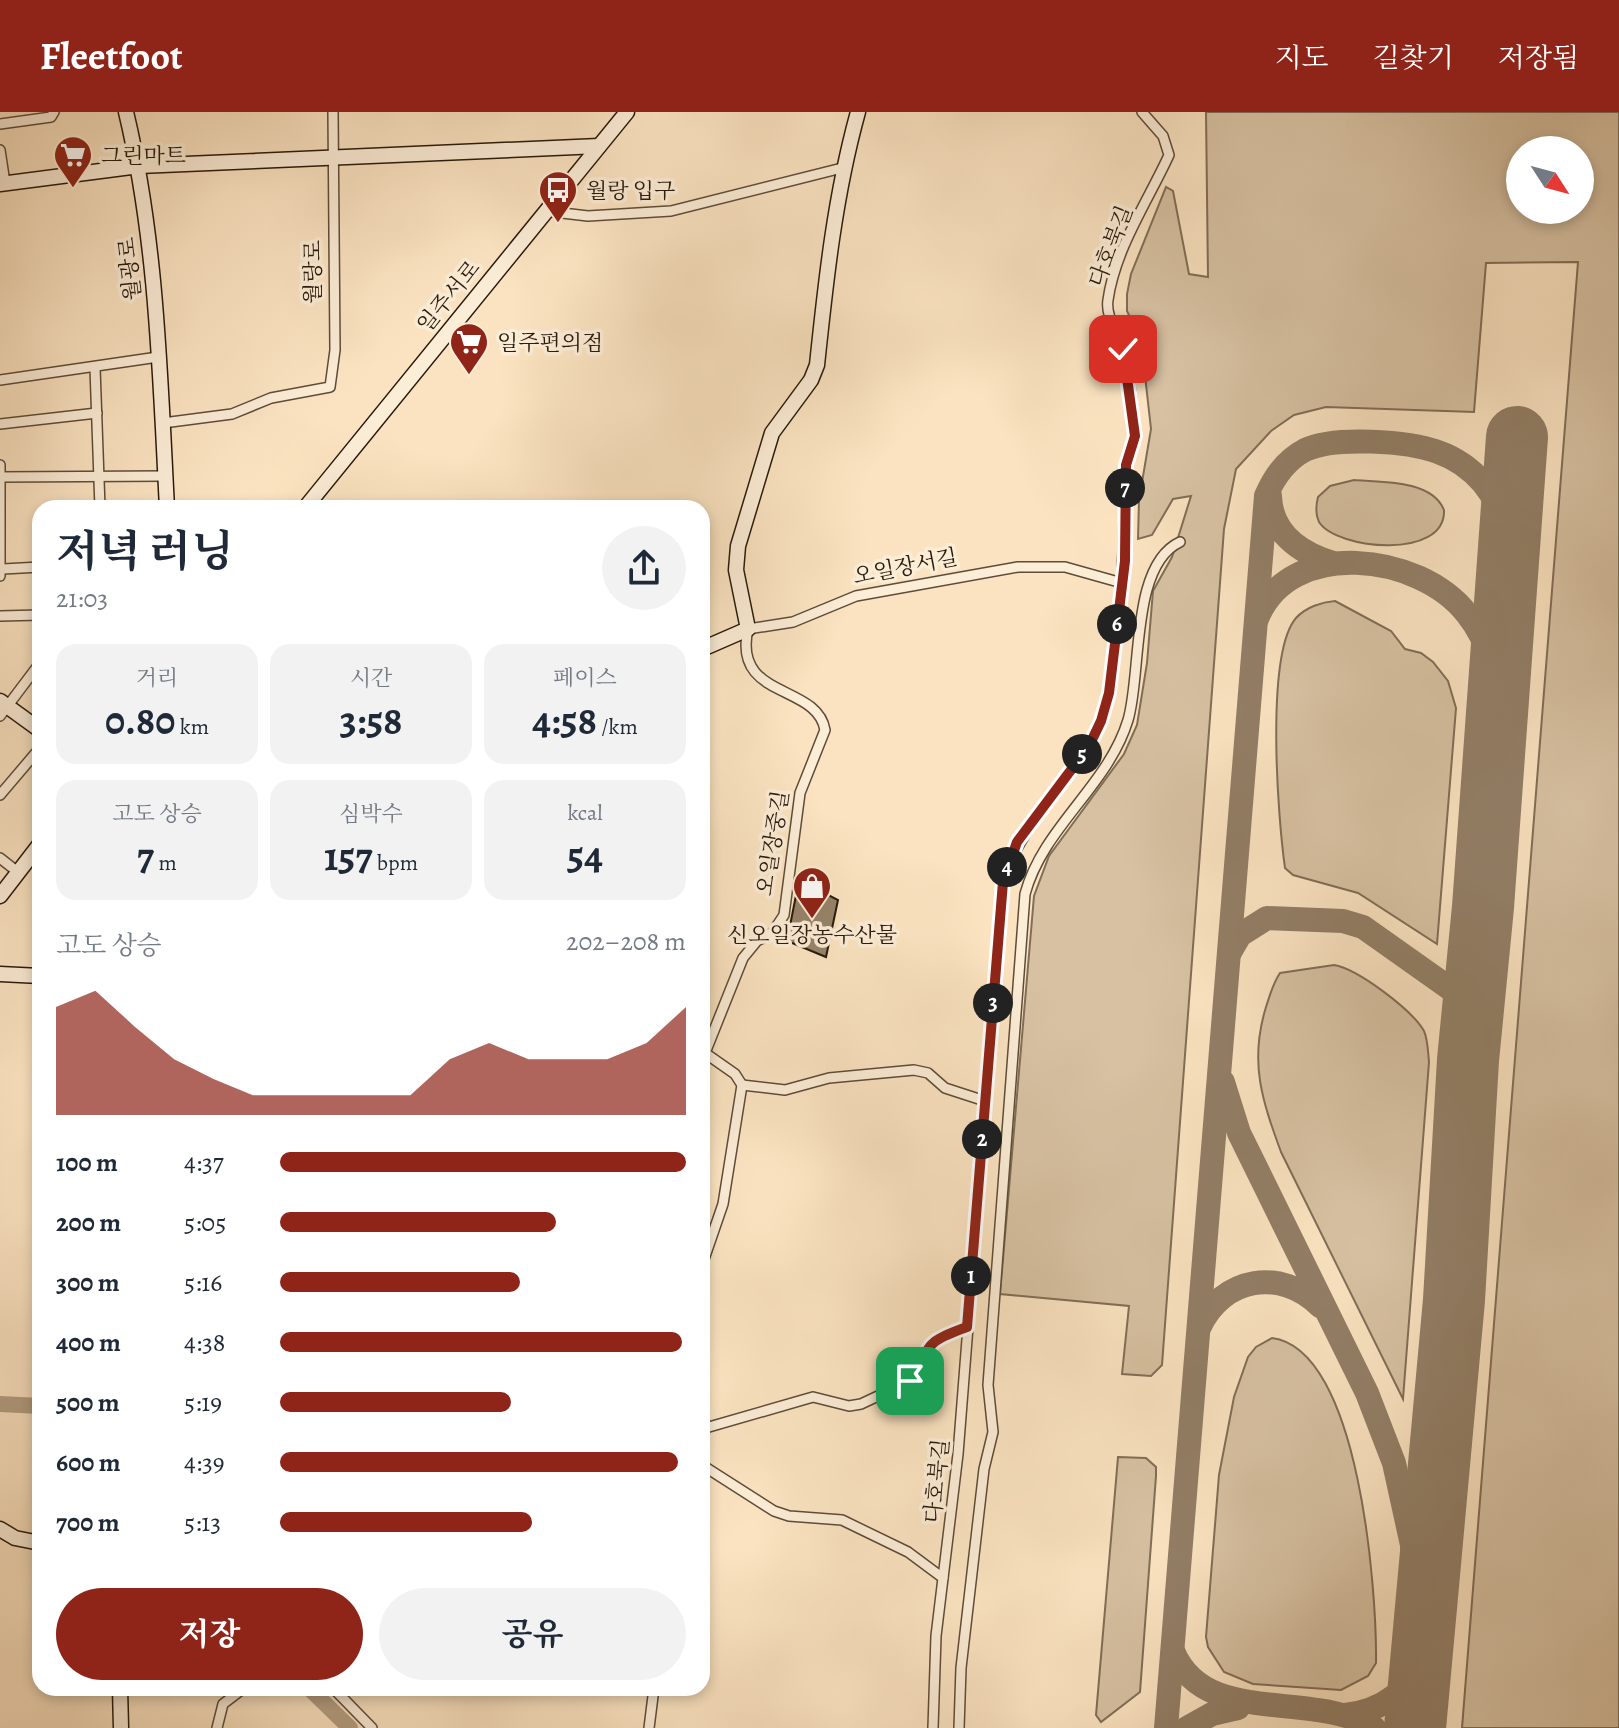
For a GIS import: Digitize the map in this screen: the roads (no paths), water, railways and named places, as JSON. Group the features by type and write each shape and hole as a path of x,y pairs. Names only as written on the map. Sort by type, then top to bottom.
{"main road":[{"name":"월광로","path":"126,112 139,166 151,255 166,500"},
{"name":"일주서로","path":"311,500 627,112"},
{"name":"오일장중길","path":"748,629 736,570 738,546 772,433 811,380 817,365 842,168 858,112"},
{"path":"2,184 139,166 599,146"},
{"name":"오일장서길","path":"710,646 748,629"},
{"path":"3,708 32,725"},
{"path":"0,896 32,855"},
{"path":"3,973 32,975"},
{"path":"0,1529 15,1538 32,1541"},
{"path":"120,1696 121,1728"}],"street":[{"path":"0,124 51,117 54,112"},
{"name":"월랑로","path":"163,423 232,414 292,392 330,387 335,350 333,112"},
{"name":"다호북길","path":"933,1728 936,1636 967,1327 1003,882 1017,842 1089,746 1101,721 1109,693 1122,583 1125,473 1134,425 1123,349 1110,317 1108,297 1127,241 1169,155 1163,136 1142,112"},
{"path":"0,150 2,184"},
{"path":"545,211 588,216 671,211 842,168"},
{"path":"0,380 158,357"},
{"path":"95,368 99,500"},
{"path":"0,424 97,413"},
{"path":"0,465 1,573 32,568"},
{"path":"1,477 165,476"},
{"path":"959,1728 961,1668 982,1483 993,1432 988,1385 1025,894 1045,846 1103,768 1123,734 1132,700 1146,594 1159,563 1172,545 1180,542"},
{"name":"오일장서길","path":"748,629 793,622 856,596 1018,567 1065,567 1122,583"},
{"path":"0,616 32,615"},
{"name":"오일장중길","path":"710,1038 743,958 757,941 772,933 784,915 800,793 825,730 815,711 764,682 755,672 744,649 748,629"},
{"path":"3,708 32,673"},
{"path":"0,795 32,757"},
{"path":"0,858 19,873"},
{"name":"오일장중길","path":"710,1056 735,1074 742,1085"},
{"path":"710,1242 723,1204 742,1085 785,1090 829,1078 914,1070 928,1073 945,1088 985,1101"},
{"path":"710,1427 813,1397 849,1406 861,1404 910,1381 924,1349 934,1339 967,1327"},
{"path":"710,1470 774,1511 789,1516 842,1520 908,1552 943,1578"},
{"path":"217,1728 223,1704 234,1696"},
{"path":"341,1696 372,1728"},
{"path":"649,1728 653,1696"}],"waterway":[{"path":"0,1404 32,1406"},
{"path":"317,1696 350,1728"}],"place":[{"name":"그린마트","path":"73,189"},
{"name":"월랑 입구","path":"558,224"},
{"name":"일주편의점","path":"469,376"},
{"name":"신오일장농수산물","path":"812,920"}]}
